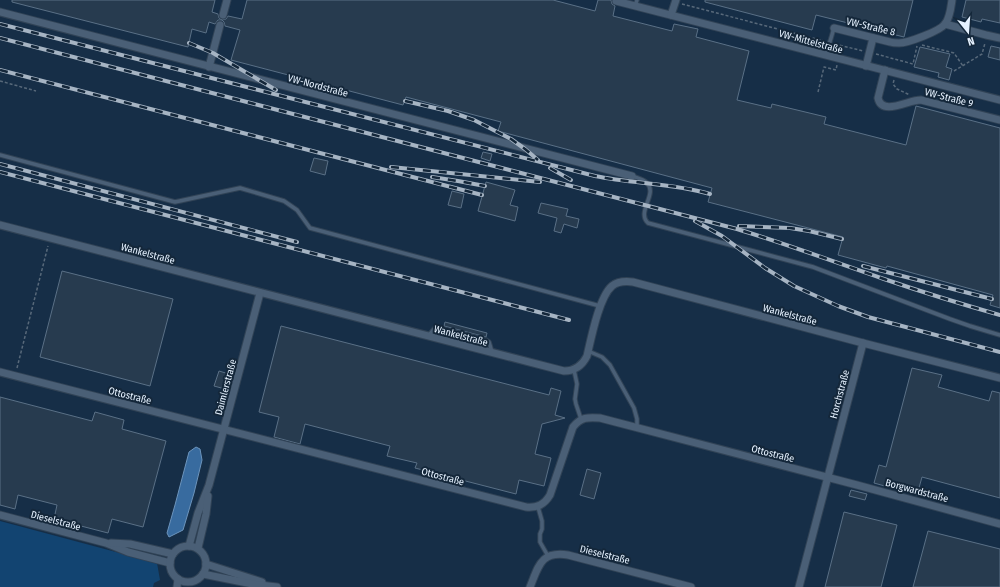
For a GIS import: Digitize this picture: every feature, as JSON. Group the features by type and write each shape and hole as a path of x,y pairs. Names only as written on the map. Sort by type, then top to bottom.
{"street":[{"path":"223,15 227,0"},
{"path":"952,0 949,16 945,24 1000,38"},
{"name":"VW-Mittelstraße","path":"616,1 636,3 672,15 1000,100"},
{"path":"672,15 675,1"},
{"name":"VW-Nordstraße","path":"0,12 632,176"},
{"name":"VW-Straße 8","path":"834,28 894,43 903,43 937,30 945,24"},
{"path":"209,67 220,25"},
{"path":"866,66 873,38"},
{"name":"VW-Straße 9","path":"885,70 878,98 883,105 893,107 913,100 921,100 1000,120"},
{"name":"Wankelstraße","path":"0,225 564,371 574,370 582,365 587,356 604,296 608,290 618,282 625,281 864,343"},
{"name":"Daimlerstraße","path":"189,546 198,514 209,486 225,429 260,293"},
{"path":"864,343 1000,378"},
{"name":"Horchstraße","path":"799,587 864,343"},
{"name":"Ottostraße","path":"0,372 526,507 538,507"},
{"name":"Ottostraße","path":"581,419 592,417 600,418 828,477"},
{"path":"538,507 547,501 550,496 570,433 573,427 581,419"},
{"name":"Borgwardstraße","path":"828,477 1000,524"},
{"name":"Daimlerstraße","path":"198,548 206,514 209,486"},
{"name":"Dieselstraße","path":"0,515 106,543 128,552 170,563"},
{"name":"Dieselstraße","path":"106,543 130,544 174,554"},
{"path":"189,546 198,548 204,555 206,569 197,580 188,584 178,579 173,573 170,563 174,554 180,548 189,546"},
{"name":"Dieselstraße","path":"548,556 560,554 568,555 692,587"},
{"path":"530,587 538,566 548,556"},
{"path":"206,564 278,587"},
{"path":"203,574 252,584 278,587"},
{"path":"177,587 178,579"}],"lane":[{"path":"826,55 834,28"},
{"path":"0,155 175,202 240,188 284,201 297,210 310,228 600,306"},
{"path":"632,176 646,182 650,187 650,193 644,215 644,219 648,223 813,267 950,319 1000,335"},
{"path":"428,336 434,329 439,328 472,336 489,342 492,353"},
{"path":"588,350 602,357 610,365 634,408 637,419 637,428"},
{"path":"574,370 577,384 575,399 581,419"},
{"path":"538,507 542,521 540,542 548,556"}],"path":[{"path":"675,1 913,64 918,44 954,53 963,66"},
{"path":"954,71 982,54 986,35"},
{"path":"818,92 824,67 836,70 838,58"},
{"path":"0,81 36,91"},
{"path":"15,376 50,238"}],"shaded area":[{"path":"0,0 1000,0 1000,587 0,587"},
{"path":"196,447 200,449 202,460 183,530 169,537 167,533 189,452"},
{"path":"0,521 157,563 160,580 154,583 153,587 0,587"}],"building":[{"path":"12,0 215,0 212,12 218,14 219,18 222,20 218,20 215,24 209,22 206,33 192,29 188,47 12,2"},
{"path":"247,0 553,0 595,11 598,0 611,0 612,4 615,6 613,16 672,31 674,24 698,29 696,37 749,51 737,100 771,108 772,104 826,117 824,124 906,145 916,106 1000,128 1000,308 990,305 993,295 887,266 886,268 838,255 843,237 708,202 712,188 498,131 501,122 406,97 403,105 231,60 240,30 225,26 222,20 226,19 228,16 242,19"},
{"path":"705,0 913,0 904,37 816,15 812,30 705,2"},
{"path":"966,0 1000,0 1000,23 982,19 981,22 962,17"},
{"path":"991,46 1000,48 1000,60 988,57"},
{"path":"920,47 950,54 946,67 952,69 949,80 938,77 939,73 914,67"},
{"path":"483,152 492,154 490,161 481,158"},
{"path":"314,158 328,161 325,175 310,171"},
{"path":"486,182 515,190 510,205 518,207 515,221 478,211"},
{"path":"452,191 464,194 461,208 448,205"},
{"path":"541,203 568,209 566,216 579,219 577,228 564,224 561,233 554,231 557,218 538,213"},
{"path":"62,271 173,299 150,386 40,357"},
{"path":"445,322 487,333 486,337 444,326"},
{"path":"281,326 549,395 551,388 561,391 555,415 565,418 542,424 535,454 551,458 544,486 519,480 516,494 415,468 417,463 387,456 390,446 305,424 300,444 274,437 279,417 259,412"},
{"path":"442,332 484,343 483,345 442,334"},
{"path":"912,368 942,375 938,387 989,401 992,391 1000,393 1000,498 922,477 917,495 874,483 879,465 886,467"},
{"path":"219,371 229,374 225,389 214,386"},
{"path":"0,397 92,421 95,412 124,420 122,429 166,441 143,527 112,519 108,533 54,519 57,505 18,495 15,509 0,505"},
{"path":"587,469 601,473 594,499 580,495"},
{"path":"851,490 867,494 865,500 849,496"},
{"path":"844,512 897,525 881,587 825,587"},
{"path":"928,531 1000,549 1000,587 913,587"}],"railway":[{"path":"0,24 595,176 696,190 710,194"},
{"path":"0,38 737,229 913,289 1000,315"},
{"path":"189,43 213,53 276,90"},
{"path":"0,70 482,195"},
{"path":"405,101 448,111 474,120 511,139 538,160"},
{"path":"0,164 297,242"},
{"path":"391,167 540,182"},
{"path":"550,168 571,180"},
{"path":"0,172 569,320"},
{"path":"432,177 485,186"},
{"path":"695,221 722,236 765,268 794,286 838,306 868,317 1000,352"},
{"path":"739,226 790,228 842,239"},
{"path":"863,266 992,299"}]}
